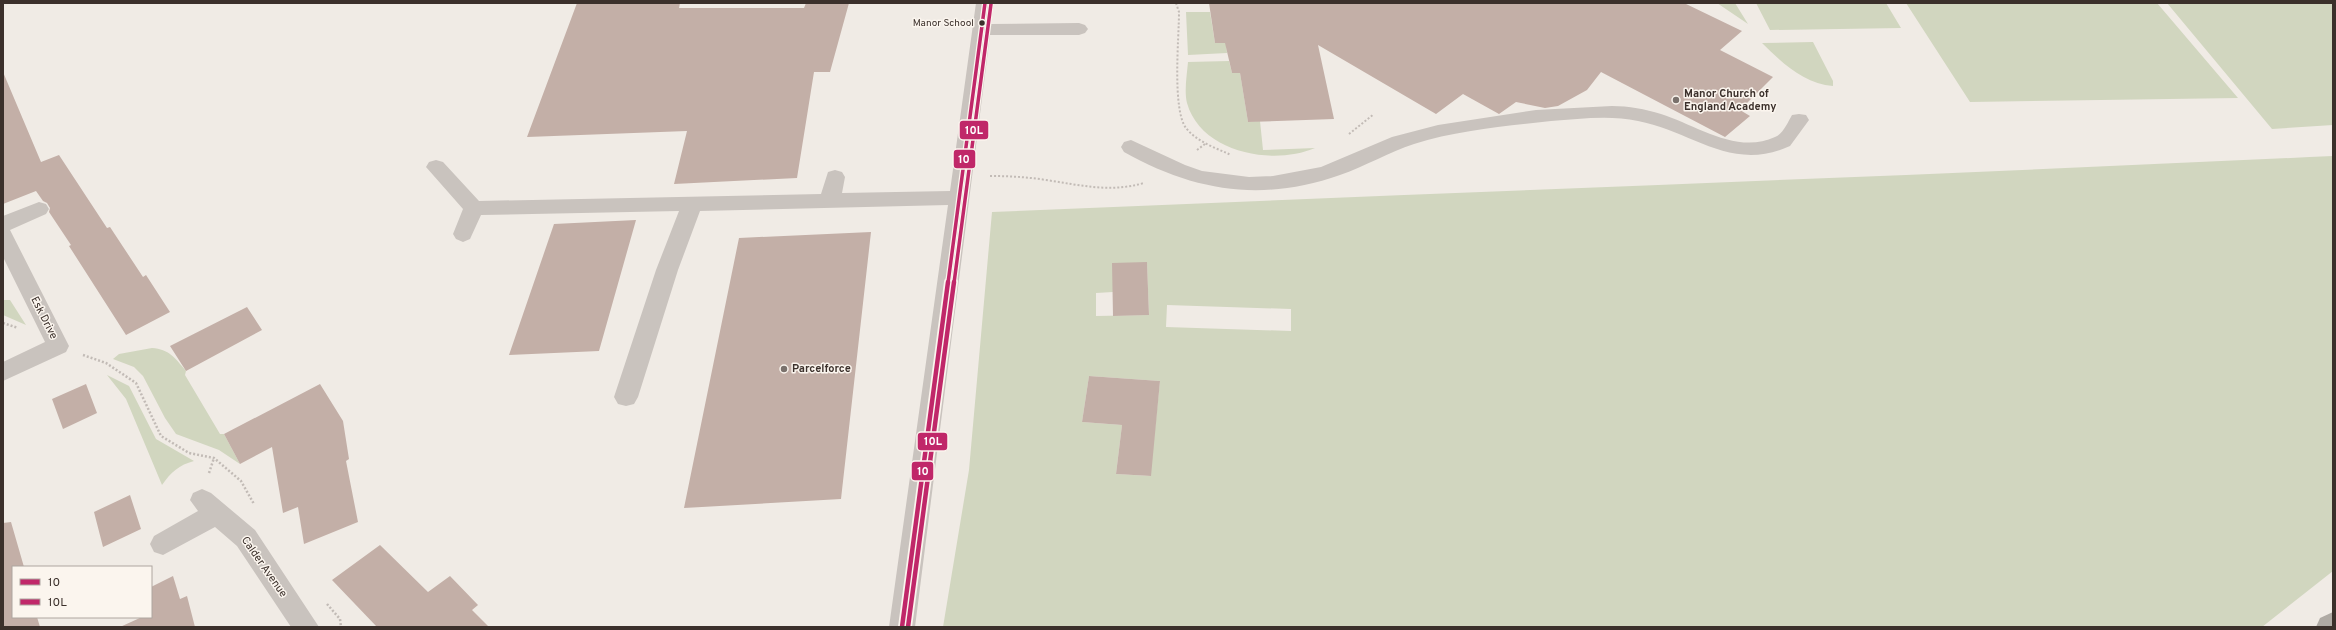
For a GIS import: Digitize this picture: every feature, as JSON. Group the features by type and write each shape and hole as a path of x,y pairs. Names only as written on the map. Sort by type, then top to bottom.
{"highway":[{"path":"2329,627 2333,624"}],"street":[{"path":"902,627 980,30 985,3"},
{"path":"980,30 1079,29"},
{"path":"1131,147 1173,170 1202,179 1238,185 1280,181 1324,173 1409,139 1453,129 1524,118 1599,113 1636,113 1666,121 1710,143 1738,150 1765,147 1784,142 1799,120"},
{"path":"436,167 474,208"},
{"path":"830,201 835,177"},
{"path":"474,208 607,198 692,204 959,198"},
{"path":"626,397 667,270 692,204"},
{"path":"463,234 474,208"},
{"path":"3,225 39,209"},
{"name":"Esk Drive","path":"3,236 58,346 3,372"},
{"name":"Calder Avenue","path":"163,544 209,507 246,538 306,627"}],"path":[{"path":"1176,3 1179,12 1180,51 1178,107 1186,128 1205,144 1232,156"},
{"path":"1347,136 1374,114"},
{"path":"962,177 980,175 1035,178 1090,189 1141,184 1173,170 1205,144"},
{"path":"3,323 58,346 106,363 136,383 161,436 189,453 214,458 241,481 256,507"},
{"path":"322,597 340,619 341,627"}],"green space":[{"path":"1717,3 1735,3 1748,24"},
{"path":"1756,3 1886,3 1901,28 1770,30"},
{"path":"1906,3 2157,3 2238,98 1970,102"},
{"path":"2167,3 2333,3 2333,125 2272,129"},
{"path":"1186,12 1210,12 1215,43 1226,43 1227,53 1188,55"},
{"path":"1813,42 1833,81 1833,86 1812,81 1803,77 1785,64 1762,43"},
{"path":"1229,61 1232,73 1240,73 1248,122 1260,121 1263,150 1315,148 1279,156 1260,155 1240,151 1223,144 1207,134 1195,120 1187,103 1186,88 1188,62"},
{"path":"2333,156 2333,571 2262,627 943,627 969,470 992,212","holes":["1113,263 1147,263 1149,315 1096,316 1096,293 1113,292","1167,305 1291,309 1291,331 1166,327","1089,376 1160,381 1150,476 1116,474 1122,425 1082,422"]},
{"path":"3,300 10,300 26,325 3,315"},
{"path":"152,348 167,352 175,358 186,371 185,375 220,434 224,434 240,464 219,450 176,434 165,418 143,376 134,367 113,359 119,354"},
{"path":"107,375 129,386 156,439 194,461 176,470 162,485 126,399"}],"building":[{"path":"577,3 680,3 679,8 804,8 806,3 849,3 830,72 814,72 797,178 674,184 687,131 527,137"},
{"path":"1209,3 1684,3 1742,31 1720,50 1773,77 1740,110 1750,116 1725,137 1601,72 1587,90 1558,106 1545,108 1516,102 1499,114 1463,94 1436,114 1318,45 1334,119 1248,122 1240,73 1232,73 1225,43 1215,43"},
{"path":"3,72 41,162 59,155 107,228 110,227 143,277 146,275 170,312 126,335 69,246 71,245 49,212 50,208 47,203 43,201 36,191 3,204"},
{"path":"636,220 599,351 509,355 554,224"},
{"name":"Parcelforce","path":"871,232 841,499 684,508 739,238"},
{"path":"1147,262 1149,315 1113,316 1112,263"},
{"path":"247,307 262,330 186,371 170,346"},
{"path":"1089,376 1160,381 1151,476 1116,474 1122,425 1082,422"},
{"path":"86,384 97,413 63,429 52,399"},
{"path":"320,384 343,421 349,459 346,461 358,522 304,544 298,507 283,513 272,447 240,464 224,434"},
{"path":"130,495 141,529 103,547 94,512"},
{"path":"11,522 24,566 12,566 12,618 37,618 40,627 3,627 3,523"},
{"path":"380,545 428,592 450,576 478,605 472,610 489,627 377,627 332,580"},
{"path":"173,576 180,599 187,596 195,627 120,627 140,618 152,618 152,586"}],"transit line":[{"name":"10","path":"902,627 985,3"},
{"name":"10L","path":"908,627 991,4"}],"place":[{"name":"Manor School","path":"982,23"},
{"name":"Manor Church of England Academy","path":"1676,100"},
{"name":"Parcelforce","path":"784,369"}]}
